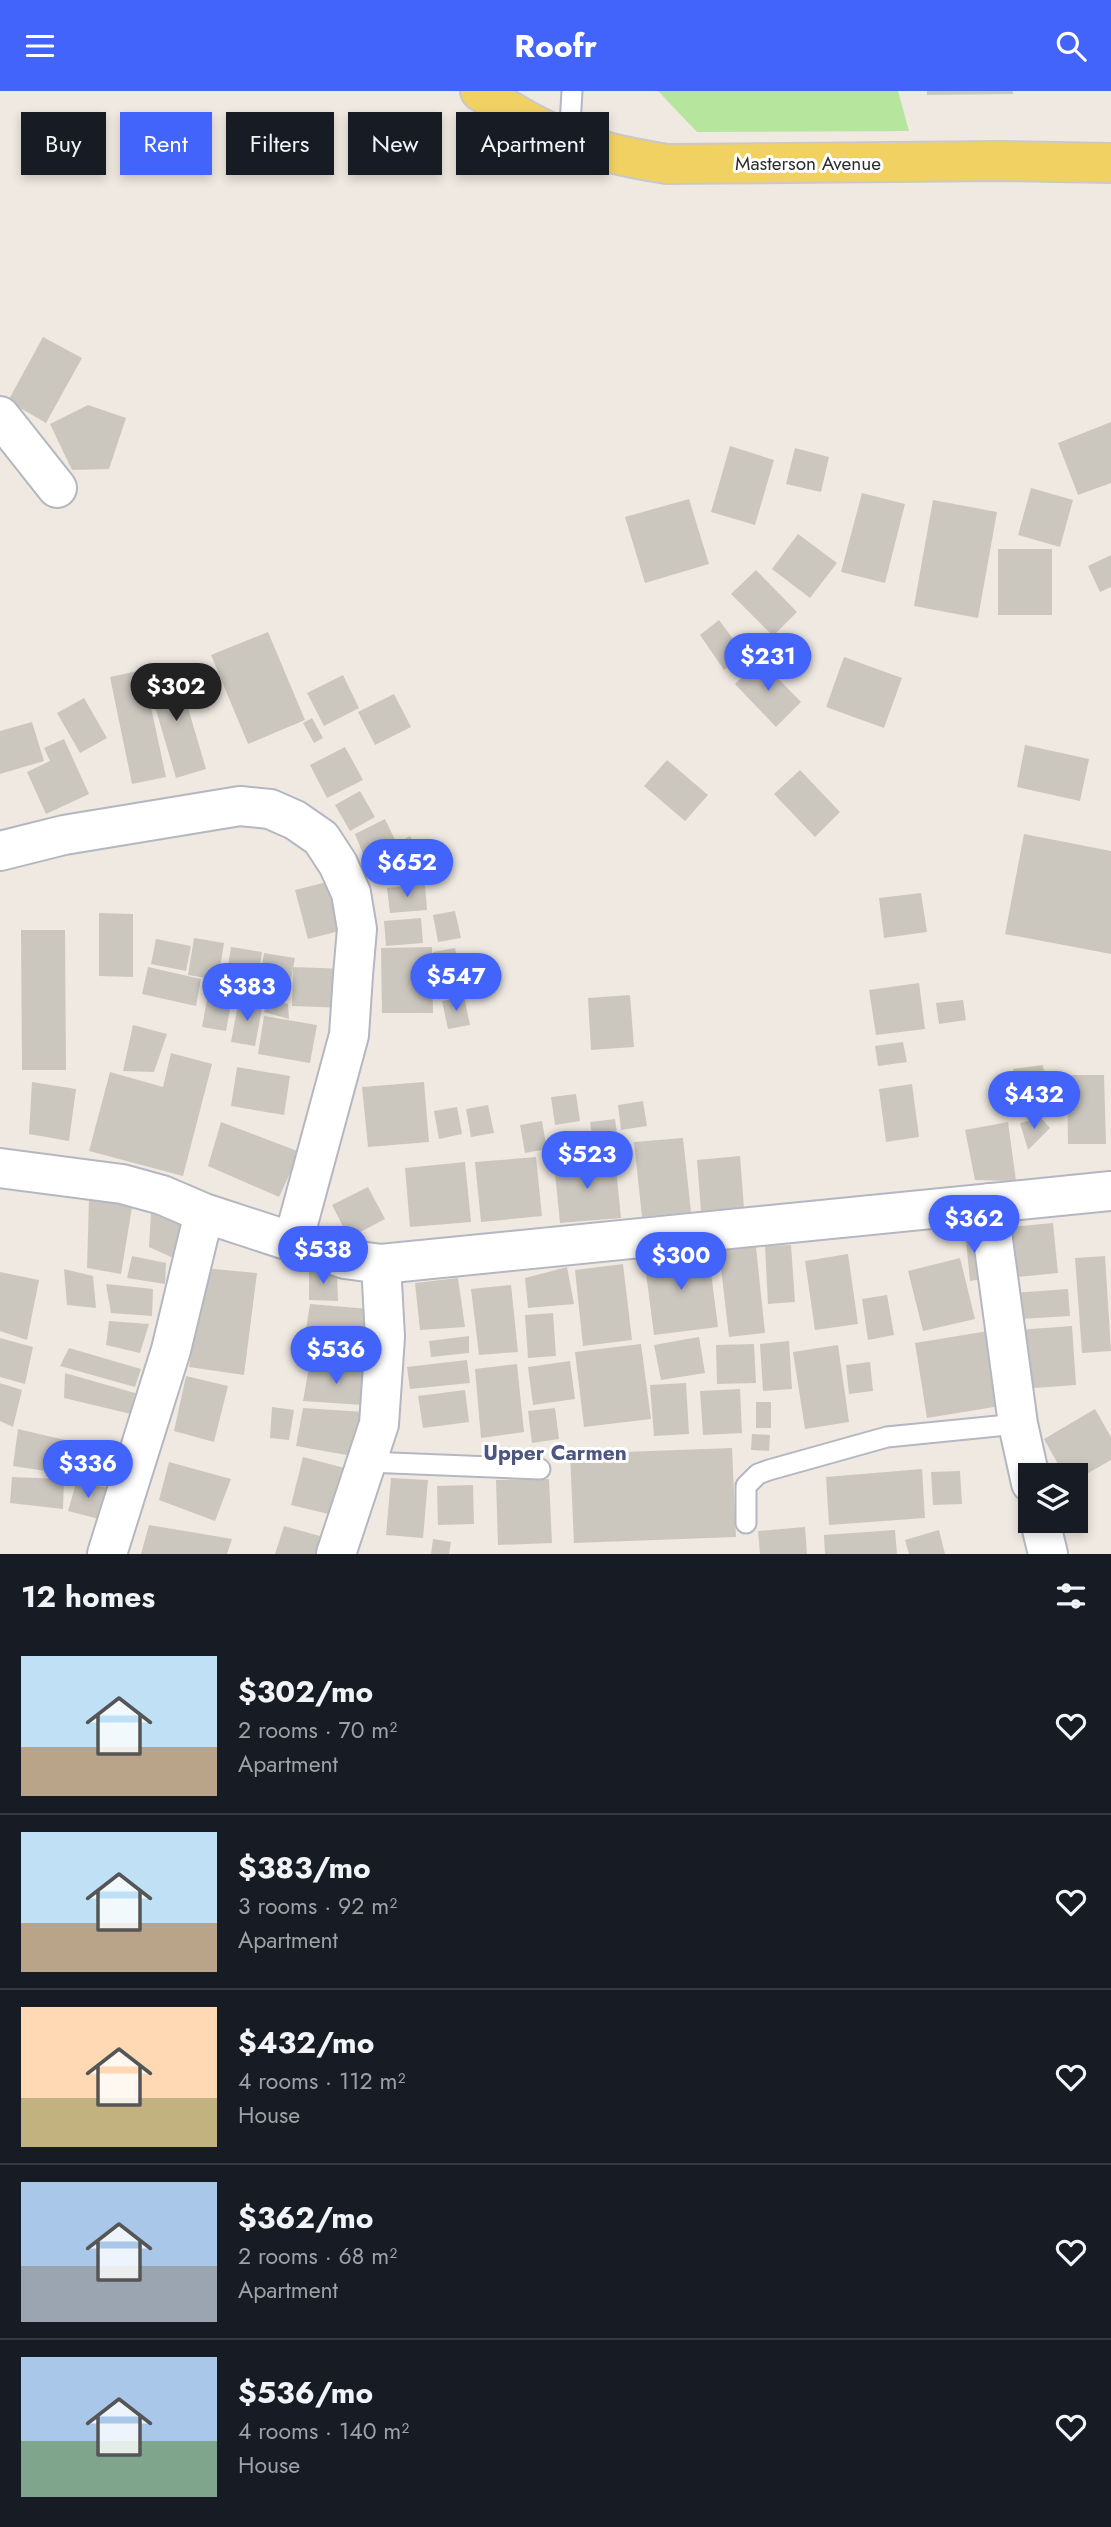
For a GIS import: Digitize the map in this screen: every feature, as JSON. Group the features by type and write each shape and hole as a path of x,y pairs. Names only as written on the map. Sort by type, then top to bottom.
{"main road":[{"name":"Masterson Avenue","path":"480,91 520,104"},
{"name":"Masterson Avenue","path":"609,154 667,164 986,161 1111,163"}],"street":[{"path":"0,416 57,488"},
{"path":"0,851 64,835 240,806 270,809 295,820 321,838 338,864 351,894 356,929 354,975 349,1035 293,1242"},
{"path":"0,1167 122,1184 162,1195 204,1213 345,1259 381,1264 1111,1191"},
{"path":"988,1203 1018,1424 1027,1463"},
{"path":"107,1554 172,1350 204,1213"},
{"path":"336,1554 379,1423 385,1337 381,1264"},
{"path":"1043,1533 1048,1554"}],"lane":[{"path":"571,112 572,91"},
{"path":"746,1523 746,1486 758,1474 887,1437 1018,1424"},
{"path":"367,1462 540,1469"}],"green space":[{"path":"658,91 898,91 909,131 697,132"}],"building":[{"path":"927,91 1013,91 1013,94 927,95"},
{"path":"43,337 82,358 46,423 8,401"},
{"path":"88,405 126,418 109,469 72,470 50,424"},
{"path":"1111,422 1111,483 1078,495 1058,443"},
{"path":"730,446 774,460 755,525 711,512"},
{"path":"795,448 829,457 821,492 786,484"},
{"path":"1031,488 1073,500 1060,547 1018,535"},
{"path":"862,493 905,504 885,583 841,572"},
{"path":"689,499 709,564 645,583 625,517"},
{"path":"933,500 997,512 978,618 914,606"},
{"path":"798,534 837,563 810,598 772,569"},
{"path":"998,549 1052,549 1052,615 998,615"},
{"path":"1111,555 1111,587 1100,592 1088,566"},
{"path":"756,570 797,612 773,636 731,594"},
{"path":"719,620 745,655 724,670 700,635"},
{"path":"268,632 305,720 248,744 211,655"},
{"path":"844,657 902,678 884,728 826,707"},
{"path":"760,660 801,702 776,727 735,684"},
{"path":"176,667 206,769 176,778 146,676"},
{"path":"143,670 166,777 132,784 110,677"},
{"path":"343,675 359,708 324,726 307,693"},
{"path":"394,694 411,727 375,745 358,712"},
{"path":"84,698 107,738 80,753 57,713"},
{"path":"312,718 323,738 314,743 303,723"},
{"path":"32,722 44,761 0,774 0,731"},
{"path":"64,739 89,794 46,814 27,772 50,761 44,748"},
{"path":"1025,745 1089,759 1080,801 1017,787"},
{"path":"345,747 363,780 327,798 310,765"},
{"path":"667,760 708,795 685,821 644,786"},
{"path":"800,770 840,812 815,837 774,794"},
{"path":"360,791 375,817 350,831 335,805"},
{"path":"385,819 395,840 363,854 355,834"},
{"path":"1024,834 1111,851 1111,954 1005,934"},
{"path":"410,836 421,856 412,861 401,841"},
{"path":"398,843 408,866 373,880 364,857"},
{"path":"339,879 351,928 308,939 295,890"},
{"path":"425,884 427,910 390,913 387,888"},
{"path":"921,893 927,932 884,938 879,898"},
{"path":"455,911 461,938 438,942 433,915"},
{"path":"99,913 133,914 133,977 99,976"},
{"path":"421,918 423,943 386,946 384,921"},
{"path":"21,930 65,930 66,1070 22,1070"},
{"path":"194,938 224,943 218,980 188,975"},
{"path":"156,939 191,946 186,971 151,964"},
{"path":"231,947 262,952 256,990 225,985"},
{"path":"432,947 433,1013 382,1013 381,948"},
{"path":"455,948 461,975 438,980 433,952"},
{"path":"264,953 295,958 288,996 258,990"},
{"path":"148,967 201,979 196,1006 142,994"},
{"path":"293,967 347,969 346,1008 292,1006"},
{"path":"210,983 234,988 226,1031 202,1027"},
{"path":"919,983 925,1029 876,1035 869,990"},
{"path":"630,995 634,1047 591,1050 588,998"},
{"path":"464,997 470,1025 448,1029 442,1001"},
{"path":"239,999 263,1003 255,1046 231,1042"},
{"path":"268,999 288,1004 289,1019 264,1012"},
{"path":"963,1000 966,1020 939,1024 936,1003"},
{"path":"264,1016 317,1025 310,1063 258,1054"},
{"path":"133,1025 167,1034 154,1072 123,1071"},
{"path":"903,1042 907,1062 878,1066 875,1046"},
{"path":"171,1053 212,1064 183,1176 89,1151 110,1072 163,1087"},
{"path":"1043,1065 1049,1109 1019,1113 1013,1069"},
{"path":"237,1067 290,1076 284,1115 231,1106"},
{"path":"1067,1075 1104,1075 1106,1144 1068,1144"},
{"path":"32,1082 76,1089 69,1141 29,1134"},
{"path":"424,1082 429,1142 368,1147 362,1087"},
{"path":"912,1084 919,1137 886,1142 879,1089"},
{"path":"576,1094 580,1121 555,1125 551,1097"},
{"path":"643,1101 647,1126 621,1130 618,1105"},
{"path":"488,1105 494,1133 471,1137 466,1109"},
{"path":"457,1107 462,1134 439,1139 434,1111"},
{"path":"1041,1118 1050,1128 1028,1150 1020,1123"},
{"path":"615,1119 619,1147 594,1150 590,1122"},
{"path":"542,1121 547,1149 525,1153 520,1125"},
{"path":"221,1122 300,1152 279,1197 208,1166"},
{"path":"1008,1122 1016,1181 975,1180 965,1130"},
{"path":"683,1138 691,1212 642,1217 634,1142"},
{"path":"740,1156 744,1208 701,1211 697,1160"},
{"path":"536,1157 542,1216 481,1222 475,1162"},
{"path":"615,1158 621,1218 560,1223 554,1163"},
{"path":"465,1162 471,1222 410,1227 405,1168"},
{"path":"368,1187 385,1219 349,1238 332,1205"},
{"path":"89,1199 132,1207 121,1274 87,1268"},
{"path":"151,1213 189,1229 180,1261 149,1247"},
{"path":"1053,1223 1058,1273 1017,1277 1012,1227"},
{"path":"978,1228 984,1279 970,1281 965,1230"},
{"path":"791,1245 795,1302 768,1304 765,1246"},
{"path":"756,1247 765,1333 729,1337 719,1251"},
{"path":"708,1249 718,1327 654,1335 644,1257"},
{"path":"848,1254 858,1324 815,1330 805,1261"},
{"path":"132,1256 166,1263 165,1284 127,1278"},
{"path":"1105,1256 1111,1351 1082,1353 1075,1258"},
{"path":"960,1258 975,1319 923,1331 908,1271"},
{"path":"623,1264 632,1340 583,1346 575,1270"},
{"path":"567,1267 574,1304 528,1308 525,1278"},
{"path":"203,1268 257,1273 244,1375 189,1367"},
{"path":"309,1268 337,1274 338,1301 309,1300"},
{"path":"64,1269 93,1276 96,1308 67,1305"},
{"path":"0,1272 39,1280 27,1340 0,1331"},
{"path":"458,1278 465,1327 420,1330 415,1283"},
{"path":"106,1284 153,1289 152,1316 111,1313"},
{"path":"511,1285 518,1352 479,1355 471,1289"},
{"path":"1068,1289 1070,1316 1020,1319 1011,1293"},
{"path":"887,1295 894,1335 868,1340 862,1299"},
{"path":"310,1304 369,1309 365,1362 302,1354"},
{"path":"553,1313 556,1356 528,1358 525,1315"},
{"path":"109,1321 149,1324 140,1353 106,1345"},
{"path":"1072,1326 1076,1385 1021,1389 1017,1330"},
{"path":"988,1331 1000,1406 927,1418 915,1343"},
{"path":"469,1336 469,1353 431,1357 429,1341"},
{"path":"699,1337 705,1373 661,1380 654,1345"},
{"path":"0,1338 33,1347 25,1384 0,1377"},
{"path":"789,1341 792,1389 763,1391 760,1344"},
{"path":"641,1344 651,1419 584,1427 575,1352"},
{"path":"754,1344 756,1383 717,1384 716,1345"},
{"path":"838,1345 849,1422 805,1429 793,1352"},
{"path":"69,1348 141,1369 135,1387 60,1366"},
{"path":"467,1360 470,1383 410,1389 407,1367"},
{"path":"570,1361 575,1399 533,1405 528,1367"},
{"path":"870,1362 873,1391 849,1394 846,1365"},
{"path":"517,1364 524,1432 481,1438 475,1369"},
{"path":"309,1367 369,1371 364,1405 303,1401"},
{"path":"65,1373 135,1393 131,1414 64,1398"},
{"path":"186,1376 228,1386 214,1442 174,1431"},
{"path":"0,1383 22,1390 13,1427 0,1421"},
{"path":"686,1383 689,1434 654,1436 650,1385"},
{"path":"740,1389 742,1433 703,1435 700,1391"},
{"path":"465,1390 469,1422 423,1428 418,1396"},
{"path":"756,1402 771,1402 771,1428 756,1428"},
{"path":"272,1407 294,1410 289,1440 270,1438"},
{"path":"303,1408 365,1412 358,1457 296,1446"},
{"path":"555,1408 559,1439 532,1443 528,1411"},
{"path":"1095,1409 1111,1437 1111,1460 1088,1473 1088,1463 1057,1463 1044,1439"},
{"path":"18,1429 116,1452 111,1481 13,1466"},
{"path":"752,1434 770,1435 769,1451 751,1450"},
{"path":"732,1448 736,1537 574,1543 570,1454"},
{"path":"303,1457 352,1470 341,1517 291,1505"},
{"path":"169,1462 231,1479 215,1521 159,1500"},
{"path":"922,1469 925,1518 829,1525 826,1477"},
{"path":"960,1471 962,1504 933,1505 931,1472"},
{"path":"12,1477 64,1479 63,1509 10,1503"},
{"path":"391,1478 428,1480 423,1538 386,1535"},
{"path":"549,1479 552,1543 498,1545 496,1480"},
{"path":"76,1483 109,1488 99,1519 68,1511"},
{"path":"473,1485 474,1524 438,1525 437,1486"},
{"path":"149,1525 232,1539 227,1554 141,1554"},
{"path":"284,1526 320,1536 315,1554 275,1554"},
{"path":"805,1527 807,1554 760,1554 758,1531"},
{"path":"895,1530 897,1554 825,1554 824,1535"},
{"path":"939,1530 945,1554 909,1554 905,1540"},
{"path":"433,1539 451,1542 449,1554 431,1554"}],"district":[{"name":"Upper Carmen","path":"555,1453"}]}
